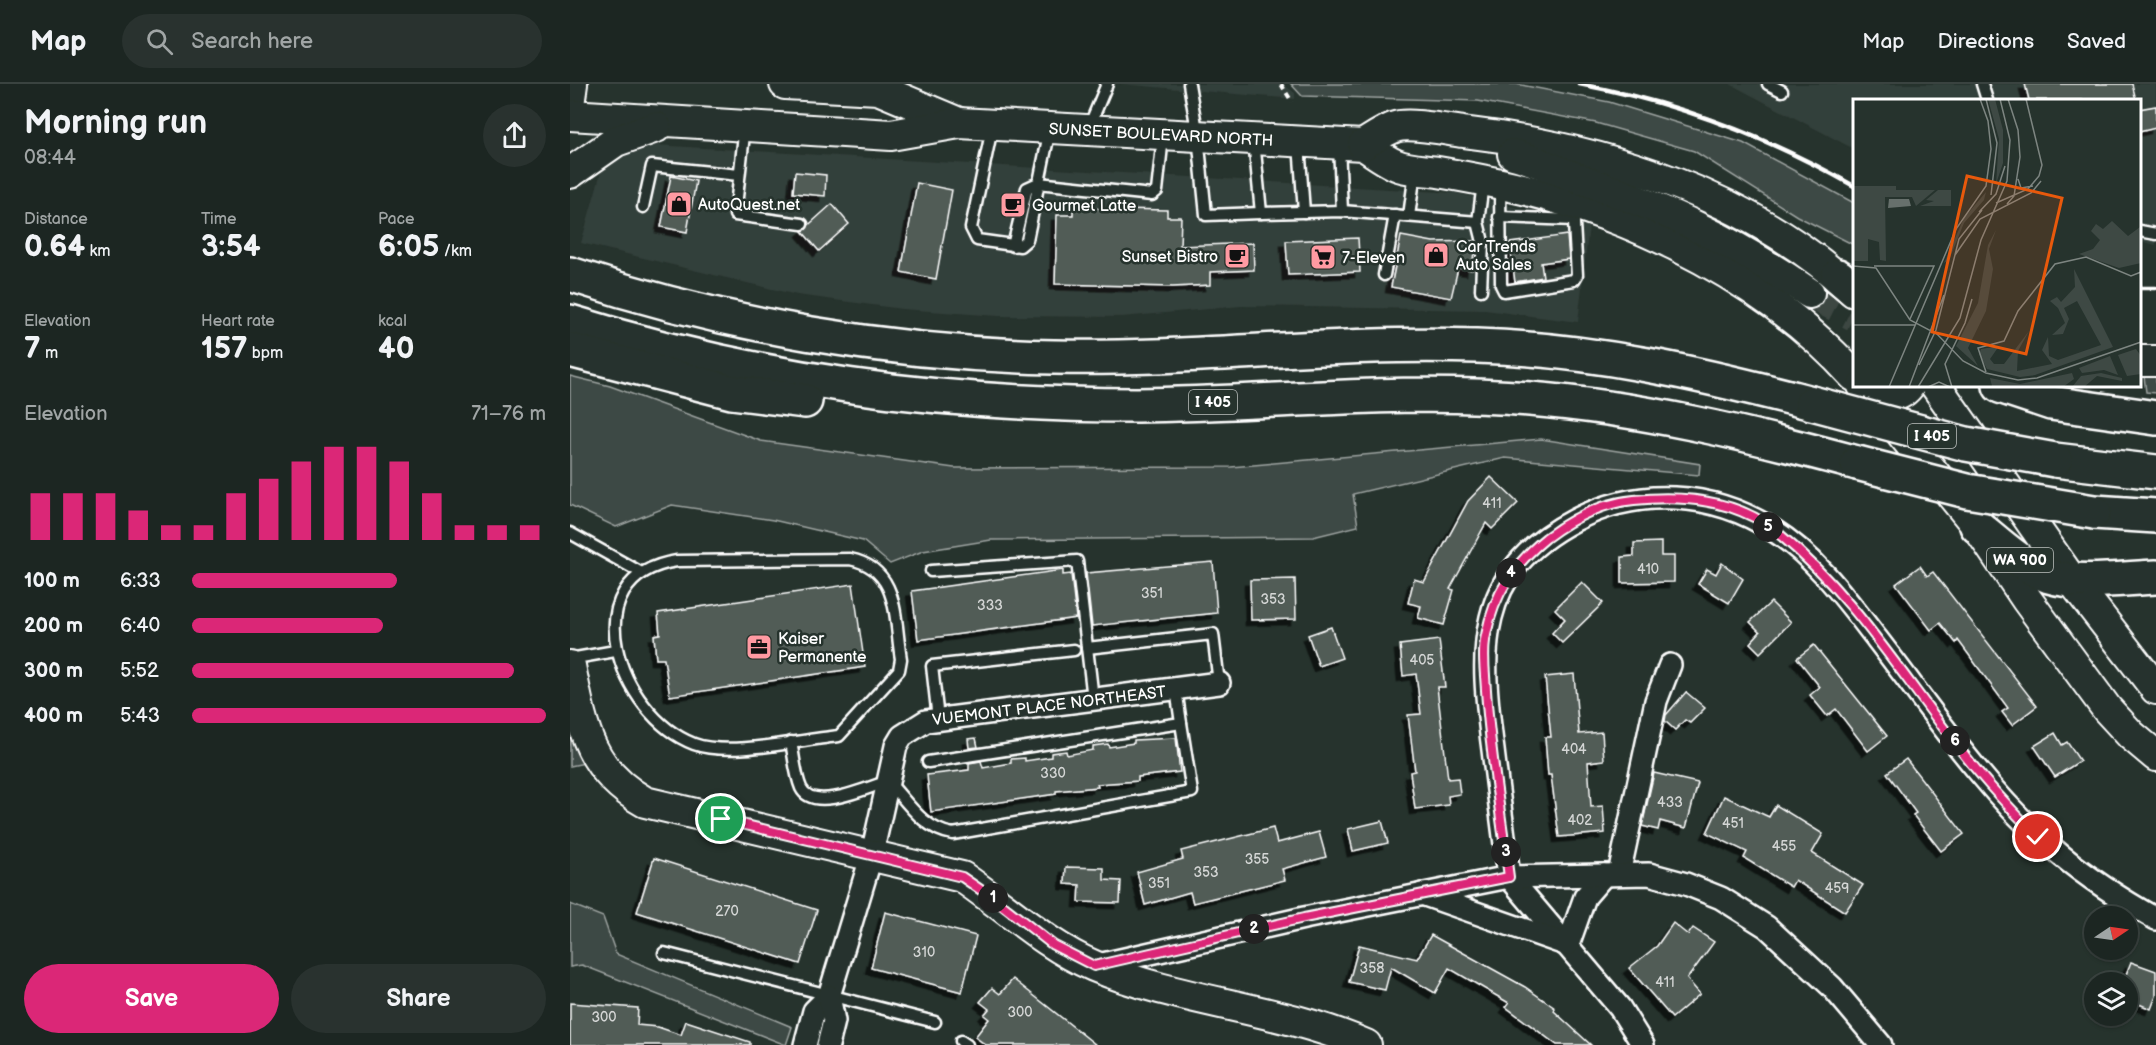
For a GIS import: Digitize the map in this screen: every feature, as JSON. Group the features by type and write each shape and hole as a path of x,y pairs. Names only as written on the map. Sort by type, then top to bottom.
{"highway":[{"name":"I 405","path":"570,273 710,313 764,324 939,350 1080,357 1421,345 1479,346 1623,359 1728,381 1966,444 2055,460 2156,472"},
{"name":"I 405","path":"570,322 659,348 774,375 978,401 1142,405 1404,395 1529,399 1657,415 1776,441 1967,491 2094,512 2156,516"},
{"path":"570,350 732,393 861,406 978,401"},
{"path":"2003,387 2051,403 2156,417"},
{"name":"WA 900","path":"1977,526 2038,571 2052,577 2071,579 2156,577"}],"main road":[{"path":"570,98 572,84"},
{"name":"SUNSET BOULEVARD NORTH","path":"785,84 862,86 878,89 959,123"},
{"name":"SUNSET BOULEVARD NORTH","path":"570,116 891,135 959,123 1351,144 1405,167 1492,182 1574,212 1655,236 1708,263 1773,304 1806,329 1853,374"},
{"path":"570,173 591,156 616,141 641,131 681,123"},
{"path":"1397,126 1528,158 1611,188 1694,224 1762,262 1809,293"},
{"path":"1351,144 1397,126 1525,140 1615,161 1707,197 1764,227 1849,286"},
{"path":"1405,167 1501,166 1569,174"},
{"path":"2141,362 2156,361"},
{"name":"SUNSET BOULEVARD NORTH","path":"1865,387 1977,526 2027,600 2107,709 2131,735 2156,756"},
{"path":"1871,387 1890,396 1899,394 1908,387"},
{"path":"1937,387 2071,579 2156,689"},
{"path":"570,666 582,724 592,751 606,772 625,791 645,802 962,877 1053,945 1094,966 1152,986 1327,1028 1366,1045"}],"street":[{"path":"1643,1045 1620,1008 1509,877 1488,710 1485,658 1485,637 1496,601 1506,580 1518,565 1560,528 1593,511 1615,504 1666,497 1707,501 1743,513 1783,537 1843,594 1980,774 2038,837 2070,866 2099,886 2156,919"},
{"path":"1568,945 1585,897 1611,874 1656,701 1670,665"},
{"name":"VUEMONT PLACE NORTHEAST","path":"805,1045 814,1011 829,996 872,854 896,746 902,736 926,721 1219,683"},
{"path":"1094,966 1304,918 1509,877 1649,874 1686,884 1721,898 1767,927 1832,987 1881,1045"},
{"path":"1421,894 1568,945"},
{"name":"VUEMONT PLACE NORTHEAST","path":"828,1045 834,1021 829,996"}],"lane":[{"path":"1088,130 1107,84"},
{"path":"1189,84 1198,136 1206,215 1342,211 1478,222"},
{"path":"1768,84 1782,91"},
{"path":"1982,84 1987,99"},
{"path":"992,124 971,228 977,240 1013,246 1020,246 1026,240 1050,128"},
{"path":"745,126 735,215 802,224"},
{"path":"1038,183 1152,195 1157,191 1164,134"},
{"path":"1254,139 1261,213"},
{"path":"1299,141 1304,212"},
{"path":"1342,211 1351,144"},
{"path":"643,207 652,166 739,175"},
{"path":"1405,167 1409,216"},
{"path":"1492,182 1499,217 1501,285 1504,291 1511,292 1574,280 1577,275 1574,212 1499,217"},
{"path":"1481,290 1483,242 1478,222 1492,182"},
{"path":"1384,275 1395,215"},
{"path":"2141,231 2156,234"},
{"path":"570,533 640,572"},
{"path":"850,559 865,562 877,569 888,582 901,659 898,670 838,736 723,750 696,745 672,734 653,719 634,695 615,651 609,631 610,612 621,593 640,572 658,564 677,561 850,559"},
{"path":"931,571 1077,561 1093,699"},
{"path":"1086,648 1213,634 1219,683"},
{"path":"938,719 932,666 1074,650"},
{"path":"570,659 615,651"},
{"path":"790,742 801,789 808,795 827,800 888,781 928,826 953,834 1192,792 1176,689"},
{"path":"928,762 1181,723"},
{"path":"664,953 935,1022"}],"path":[{"path":"1281,84 1292,102"}],"shaded area":[{"path":"1120,84 1283,84 1295,93 1295,99"},
{"path":"1291,84 1516,84 1609,102 1743,143 1853,202 1853,244 1797,216 1694,151 1596,123 1478,101 1302,96"},
{"path":"1730,84 2156,84 2156,245 2141,241 2141,99 1853,99 1853,148"},
{"path":"638,144 1457,193 1589,226 1578,322 1485,310 1241,306 1122,317 998,316 902,309 797,295 581,243 603,165"},
{"path":"2156,375 2156,393 2146,392 2144,376"},
{"path":"570,376 610,386 761,441 954,468 1231,467 1541,439 1700,464 1699,475 1505,458 1353,494 1358,526 1313,537 991,540 923,551 890,564 863,541 773,520 672,505 616,527 570,505"},
{"path":"570,703 585,763 570,766"},
{"path":"570,904 603,917 616,954 792,1027 786,1045 582,965 570,967"}],"building":[{"path":"2025,84 2132,84 2136,99 2029,99"},
{"path":"2156,106 2156,128 2141,132 2141,109"},
{"path":"795,172 826,175 825,196 793,193"},
{"name":"AutoQuest.net","path":"671,176 696,181 687,232 661,227"},
{"path":"917,183 952,190 936,279 901,272"},
{"path":"832,204 849,224 819,251 802,231"},
{"path":"1073,208 1167,210 1167,217 1181,217 1180,246 1253,243 1254,270 1210,272 1210,285 1173,287 1055,284 1057,215 1073,215"},
{"path":"1567,235 1569,259 1541,263 1543,277 1515,282 1510,243"},
{"name":"Car Trends Auto Sales","path":"1401,236 1433,242 1475,241 1472,270 1458,268 1451,298 1391,287"},
{"name":"7-Eleven","path":"1358,238 1360,272 1288,275 1286,241"},
{"path":"1491,477 1518,503 1492,529 1486,523 1450,589 1454,590 1444,625 1418,618 1421,606 1408,603 1414,579 1424,582 1468,501"},
{"path":"1661,542 1661,556 1674,556 1674,582 1622,583 1622,557 1634,556 1634,543"},
{"path":"1213,562 1217,613 1092,626 1086,573"},
{"path":"1722,563 1743,579 1729,603 1698,584 1707,569 1716,574"},
{"path":"1920,566 1927,576 1933,572 2037,706 2012,725 2002,712 2008,708 1958,640 1956,643 1940,623 1931,630 1896,584"},
{"path":"1063,570 1063,575 1071,574 1076,618 918,640 912,591"},
{"path":"1295,579 1296,619 1251,620 1250,580"},
{"path":"1582,582 1603,603 1562,643 1552,633 1565,619 1555,609"},
{"name":"Kaiser Permanente","path":"853,584 865,667 670,696 664,659 656,659 654,635 660,634 658,613"},
{"path":"1771,602 1791,622 1760,653 1750,643 1760,632 1750,622"},
{"path":"1331,627 1342,658 1319,666 1308,635"},
{"path":"1439,640 1445,687 1437,687 1448,779 1458,778 1460,794 1448,796 1449,805 1415,809 1410,772 1415,771 1408,715 1421,714 1416,674 1403,676 1400,645"},
{"path":"1814,645 1887,736 1868,751 1836,709 1827,716 1810,695 1820,687 1797,658"},
{"path":"1574,674 1579,734 1602,732 1604,760 1588,762 1591,807 1603,806 1605,833 1559,837 1551,775 1548,775 1545,737 1551,737 1545,677"},
{"path":"1686,692 1705,708 1690,723 1685,720 1675,730 1665,721 1666,715"},
{"path":"2055,733 2062,745 2067,742 2080,761 2055,777 2034,746"},
{"path":"976,738 978,747 969,748 968,739"},
{"path":"1176,738 1180,772 1138,777 1138,781 1097,784 1098,787 1056,791 1056,794 931,812 927,775 969,770 969,763 981,761 983,768 1011,763 1011,759 1025,758 1025,761 1051,757 1051,753 1066,751 1067,755 1093,750 1093,746 1108,744 1109,747 1134,743 1134,740"},
{"path":"1906,759 1964,834 1941,851 1913,815 1916,813 1887,773"},
{"path":"1654,773 1698,783 1686,828 1660,821 1658,830 1642,826"},
{"path":"1724,796 1769,817 1776,805 1823,834 1812,853 1863,885 1845,912 1795,880 1791,887 1744,858 1747,852 1707,833"},
{"path":"1382,821 1388,843 1353,851 1348,829"},
{"path":"1273,828 1277,843 1319,832 1326,857 1282,869 1285,880 1193,903 1190,892 1145,905 1137,872 1183,859 1181,851"},
{"path":"654,858 817,910 800,964 637,912"},
{"path":"1066,867 1104,868 1104,880 1121,881 1120,903 1079,902 1080,885 1065,884"},
{"path":"885,912 976,936 962,992 871,968"},
{"path":"1673,923 1688,935 1693,928 1714,942 1687,979 1700,994 1672,1018 1629,968 1657,946"},
{"path":"1431,935 1525,987 1555,1008 1554,1011 1591,1045 1557,1045 1506,1007 1509,1003 1449,968 1435,993 1391,967 1385,990 1349,982 1359,945 1417,959"},
{"path":"2131,962 2156,971 2156,996 2151,1009 2138,1004 2138,972 2127,972"},
{"path":"1013,979 1096,1045 986,1045 975,1037 989,1019 984,1015 989,1009 980,1002 992,988 1000,994"},
{"path":"570,1003 638,1008 637,1025 658,1027 681,1035 686,1021 750,1042 750,1045 570,1045"}],"tunnel":[{"path":"1809,293 1853,315"}],"railway":[{"path":"1579,84 1651,101 1721,124 1789,152 1853,185"},
{"path":"2141,288 2156,288"}],"place":[{"name":"AutoQuest.net","path":"679,204"},
{"name":"Gourmet Latte","path":"1013,205"},
{"name":"Car Trends Auto Sales","path":"1436,255"},
{"name":"Sunset Bistro","path":"1237,256"},
{"name":"7-Eleven","path":"1323,257"},
{"name":"Kaiser Permanente","path":"759,647"}],"route":[{"path":"721,819 962,877 1053,945 1094,966 1304,918 1509,877 1488,710 1485,658 1485,637 1496,601 1506,580 1518,565 1532,550 1560,528 1593,511 1627,501 1666,497 1707,501 1743,513 1775,531 1812,563 1843,594 1980,774 2038,837"}]}
